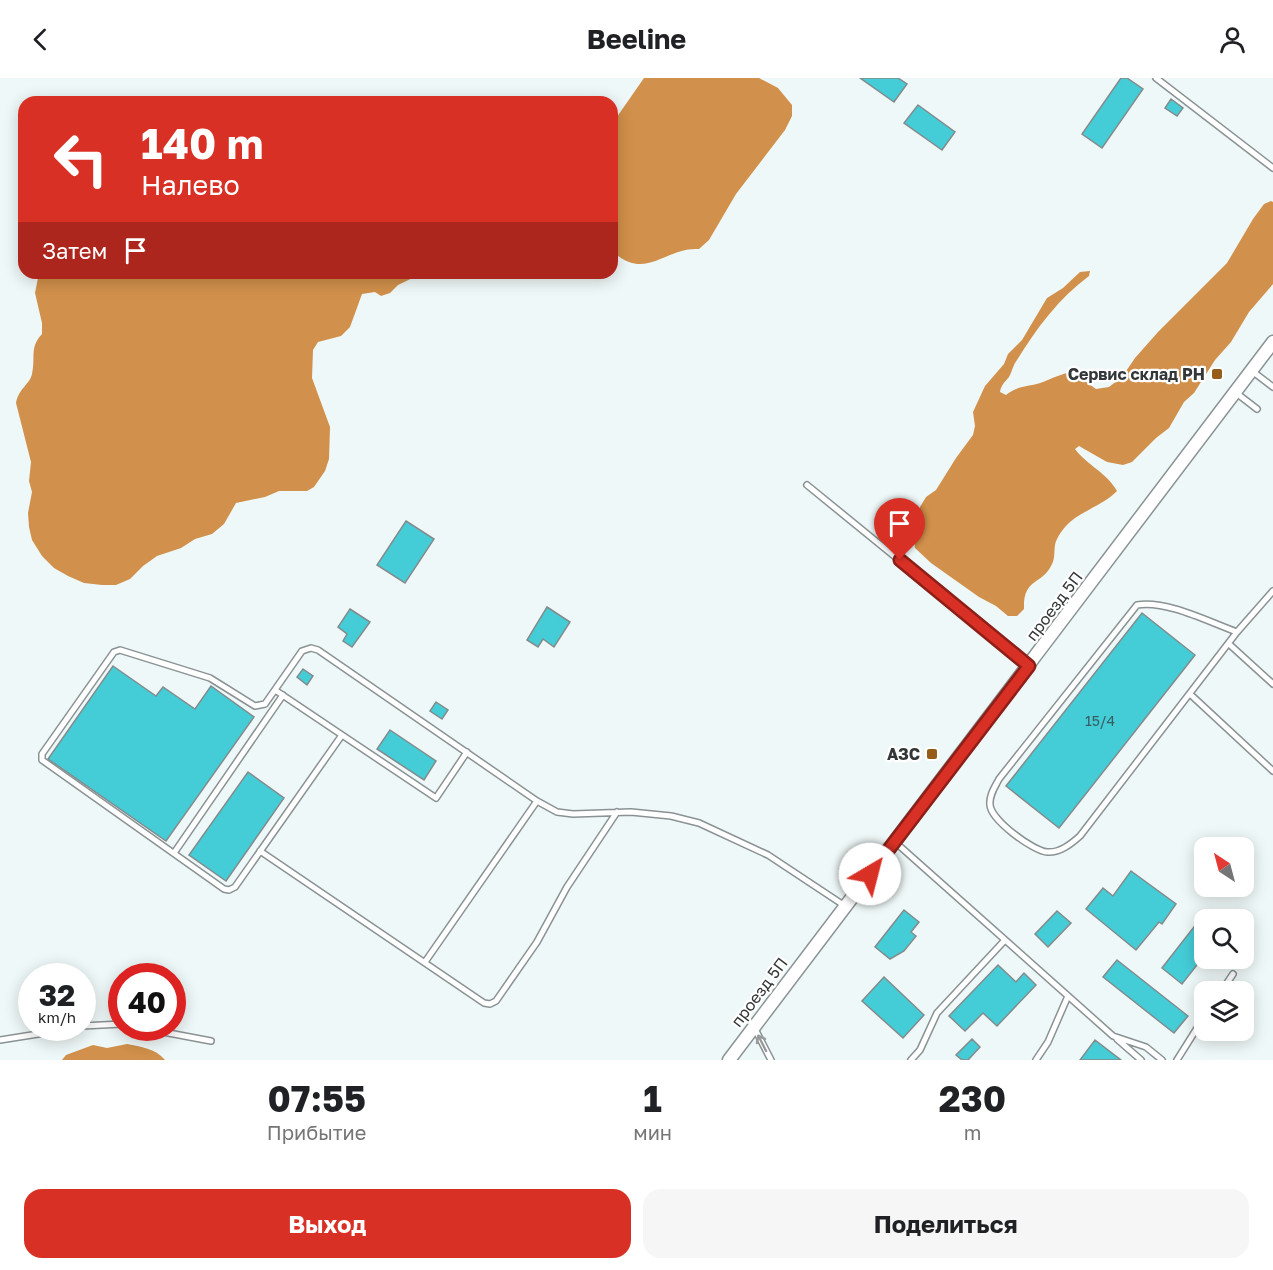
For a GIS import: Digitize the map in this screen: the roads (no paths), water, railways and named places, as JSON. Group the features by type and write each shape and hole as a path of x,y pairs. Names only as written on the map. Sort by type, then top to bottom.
{"street":[{"name":"проезд 5П","path":"729,1060 1273,342"}],"lane":[{"path":"1156,78 1273,168"},
{"path":"1252,370 1273,387"},
{"path":"1236,392 1257,409"},
{"path":"807,485 1029,666"},
{"path":"1237,632 1170,608 1149,603 1137,605 999,779 991,795 990,808 1000,822 1035,850 1048,853 1065,848 1080,836 1237,632 1273,591"},
{"path":"1229,644 1273,684"},
{"path":"342,735 235,887 230,890 224,889 42,760 42,754 114,652 120,650 210,678 255,706 265,704 302,651 311,648 318,650 537,801 558,812 573,814 617,812 671,816 699,823 768,855 846,907"},
{"path":"275,690 436,798 466,752"},
{"path":"1190,694 1273,771"},
{"path":"174,853 283,695"},
{"path":"425,962 537,801"},
{"path":"260,851 484,1003 490,1004 496,1001 537,942 567,887 617,812"},
{"path":"895,842 1141,1060"},
{"path":"911,1060 920,1050 937,1013 1005,940"},
{"path":"1228,981 1233,974"},
{"path":"1036,1060 1048,1042 1068,996"},
{"path":"754,1027 771,1060"},
{"path":"1177,1060 1194,1033"},
{"path":"186,1036 211,1041"},
{"path":"1113,1036 1146,1047 1162,1060"},
{"path":"0,1040 18,1037"}],"place":[{"name":"Сервис склад РН","path":"1217,374"},
{"name":"АЗС","path":"932,754"}]}
